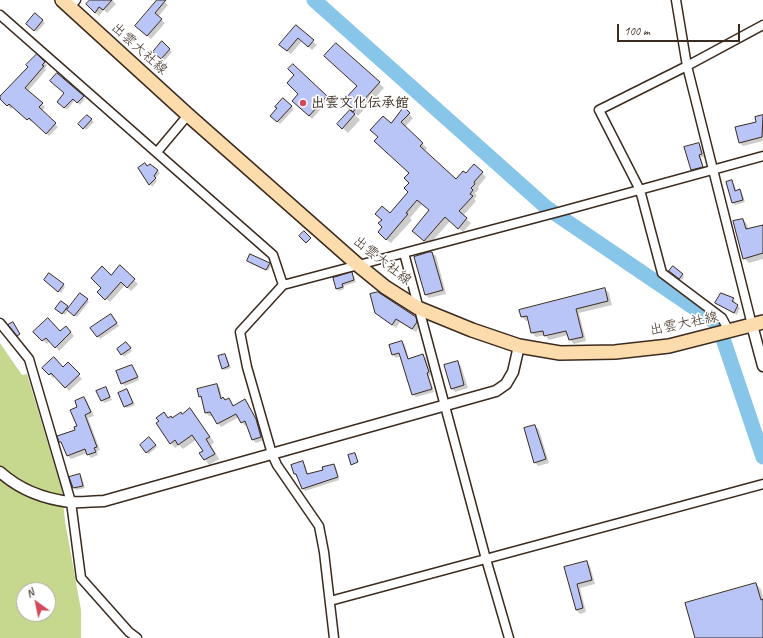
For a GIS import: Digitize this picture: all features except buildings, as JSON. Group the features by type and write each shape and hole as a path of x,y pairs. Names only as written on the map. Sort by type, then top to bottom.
{"main road":[{"name":"出雲大社線","path":"69,2 188,115 358,265 385,287 418,308 472,330 519,346 560,353 615,352 669,346 757,324"}],"street":[{"path":"676,0 687,66 757,324 763,366"},
{"path":"0,15 273,255 283,285"},
{"path":"728,332 722,318 662,272 640,190 598,110 687,66 763,25"},
{"path":"157,152 188,115"},
{"path":"334,638 324,552 319,526 277,465 272,454 247,367 240,332 283,285 763,156"},
{"path":"404,253 486,559 509,638"},
{"path":"0,323 29,359 71,502 81,578 137,638"},
{"path":"0,472 17,485 37,495 71,502 104,500 496,392 506,384 513,372 519,346"},
{"path":"330,601 763,484"}],"green space":[{"path":"0,343 22,375 27,374 62,490 65,521 81,610 81,638 0,638"}],"waterway":[{"path":"314,0 547,208 718,324 763,457"}],"place":[{"name":"出雲文化伝承館","path":"303,103"}]}
